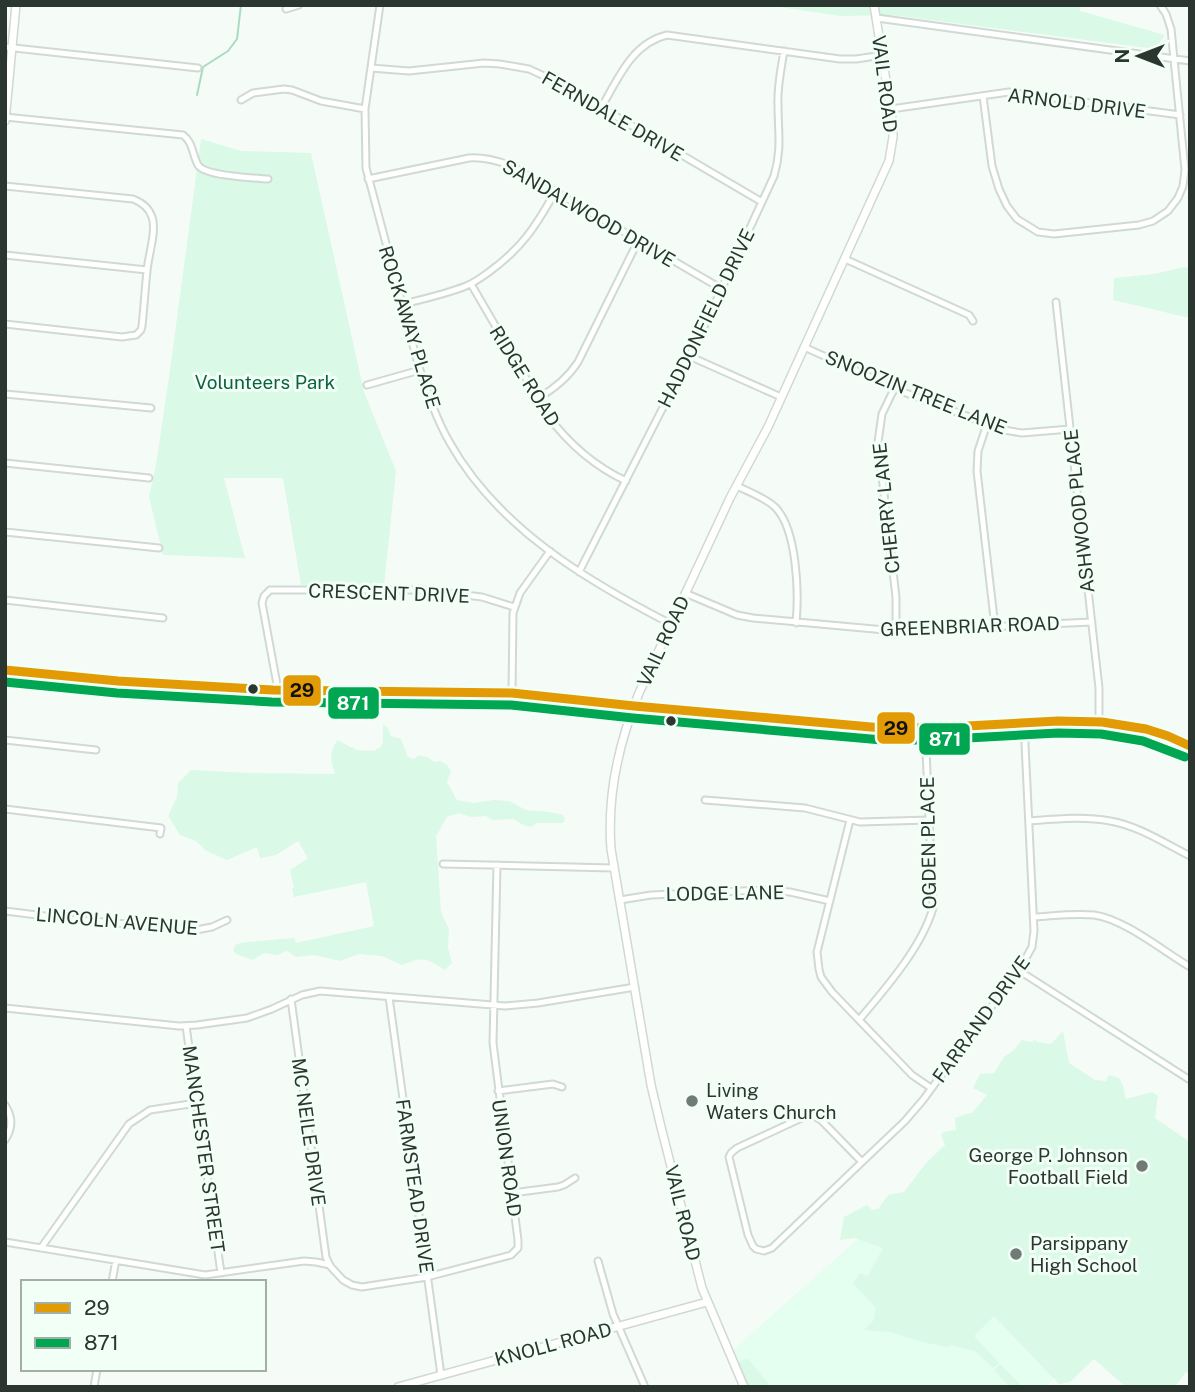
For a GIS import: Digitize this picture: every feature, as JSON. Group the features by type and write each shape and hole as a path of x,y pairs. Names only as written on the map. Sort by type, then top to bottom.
{"street":[{"path":"16,5 9,47 5,118 183,135 190,142 201,169 217,174 268,179"},
{"path":"285,9 299,5"},
{"name":"ROCKAWAY PLACE","path":"380,5 365,109 364,154 368,179 420,370 443,430 475,480 511,519 550,551 614,595 671,624"},
{"name":"VAIL ROAD","path":"744,1387 707,1301 698,1273 654,1096 614,868 610,832 611,799 634,706 685,593 782,397 889,162 893,137 891,109 874,5"},
{"path":"983,96 995,180 1011,212 1023,224 1038,232 1054,234 1139,225 1153,221 1168,211 1178,198 1185,178 1169,21 1160,5"},
{"path":"877,18 1190,61"},
{"path":"601,108 632,56 644,44 659,37 671,35 850,59 883,55"},
{"path":"9,47 198,68"},
{"name":"HADDONFIELD DRIVE","path":"579,572 722,289 774,176 780,152 778,103 784,51"},
{"name":"FERNDALE DRIVE","path":"371,68 409,71 484,63 517,66 537,72 762,202"},
{"path":"241,100 253,93 284,89 321,102 365,109"},
{"name":"ARNOLD DRIVE","path":"891,109 1009,92 1180,115"},
{"name":"SANDALWOOD DRIVE","path":"368,179 450,161 480,157 496,160 722,289"},
{"path":"5,186 133,199 149,211 153,222 142,326 139,333 122,337 5,324"},
{"path":"403,304 471,284 504,261 537,225 555,192"},
{"path":"538,398 556,387 573,370 638,241"},
{"path":"5,255 147,270"},
{"path":"845,260 969,315 973,321"},
{"name":"RIDGE ROAD","path":"471,284 548,416 569,442 594,463 626,481"},
{"name":"ASHWOOD PLACE","path":"1056,302 1100,688 1099,721"},
{"name":"SNOOZIN TREE LANE","path":"804,347 1004,430 1022,433 1070,429"},
{"path":"689,356 782,397"},
{"path":"367,385 420,370"},
{"name":"CHERRY LANE","path":"895,387 882,414 878,442 895,597 896,631"},
{"path":"5,394 152,408"},
{"path":"987,424 978,451 977,471 995,627"},
{"path":"5,463 149,478"},
{"path":"737,486 771,503 786,523 791,538 797,587 796,622"},
{"path":"5,531 159,548"},
{"path":"512,693 514,607 528,580 550,551"},
{"name":"CRESCENT DRIVE","path":"278,690 262,603 264,596 274,589 422,590 482,597 514,607"},
{"name":"GREENBRIAR ROAD","path":"685,593 737,615 896,631 1092,622"},
{"path":"5,600 163,618"},
{"path":"5,670 118,681 278,690 512,693 882,728 1099,721 1144,728 1190,746"},
{"name":"FARRAND DRIVE","path":"862,1162 821,1120 810,1115 737,1148 731,1153 729,1161 753,1246 760,1250 772,1248 905,1121 1018,970 1032,947 1034,917 1024,723"},
{"name":"OGDEN PLACE","path":"859,1020 899,969 930,920 933,898 925,728"},
{"path":"5,740 96,750"},
{"path":"705,800 805,808 850,820 929,820"},
{"path":"5,809 161,828 160,834"},
{"path":"1029,821 1073,818 1110,821 1138,829 1190,856"},
{"path":"850,820 818,944 818,969 832,992 912,1075 931,1088"},
{"path":"443,864 614,868"},
{"name":"UNION ROAD","path":"330,1265 343,1280 362,1287 427,1278 508,1256 518,1248 493,1043 497,865"},
{"name":"LODGE LANE","path":"620,900 651,895 765,890 790,891 830,901"},
{"name":"LINCOLN AVENUE","path":"5,911 196,930 227,920"},
{"path":"1034,917 1086,914 1103,916 1190,967"},
{"path":"1018,970 1190,1080"},
{"path":"5,1008 186,1026 247,1018 291,999 320,991 518,1006 635,987"},
{"name":"FARMSTEAD DRIVE","path":"389,997 441,1375"},
{"name":"MC NEILE DRIVE","path":"291,999 326,1257 330,1265"},
{"name":"MANCHESTER STREET","path":"186,1026 221,1273"},
{"path":"498,1091 553,1084 562,1087"},
{"path":"41,1248 129,1124 150,1110 197,1103"},
{"path":"5,1105 10,1114 11,1126 5,1140"},
{"path":"512,1193 564,1185 575,1178"},
{"path":"5,1242 205,1275 304,1261 330,1265"},
{"path":"113,1280 116,1261"},
{"path":"598,1261 618,1326 645,1387"},
{"name":"KNOLL ROAD","path":"398,1387 707,1301"}],"shaded area":[{"name":"Parsippany High School","path":"1034,1040 1091,1341 1053,1379 1049,1387 748,1387 732,1351 916,1187"}],"green space":[{"path":"766,5 1080,5 1080,11 1165,35 1156,49 892,15 841,16"},
{"name":"Volunteers Park","path":"201,139 241,151 311,153 364,392 396,471 384,586 301,585 283,478 224,478 245,558 163,555 149,497 171,363"},
{"path":"1185,267 1190,269 1190,318 1113,300 1114,278 1154,274"},
{"path":"383,724 391,736 401,739 408,757 414,759 419,755 447,765 451,771 447,782 457,800 474,803 509,801 526,810 563,815 563,823 537,823 531,827 514,819 492,820 486,816 471,817 459,813 447,817 436,836 441,912 449,929 448,948 452,963 445,970 424,960 402,965 382,956 359,954 340,961 314,955 296,957 287,951 277,955 264,953 253,960 236,954 233,950 236,944 294,938 296,943 374,926 366,882 294,897 290,870 308,858 298,841 276,855 260,858 257,847 227,860 205,850 196,841 180,835 168,816 177,797 178,783 191,770 335,774 332,753 338,740 355,750 375,751 383,742"},
{"name":"Parsippany High School","path":"1063,1031 1069,1063 1095,1080 1106,1081 1109,1075 1119,1078 1126,1099 1152,1092 1158,1096 1155,1118 1190,1142 1190,1371 1185,1373 1175,1387 1126,1387 1094,1359 1070,1382 1059,1384 994,1316 974,1336 999,1363 993,1368 975,1351 927,1343 890,1332 864,1330 874,1320 876,1308 853,1283 860,1273 868,1276 883,1248 855,1238 840,1240 844,1217 867,1205 872,1210 878,1209 888,1195 904,1192 926,1163 945,1145 941,1135 943,1132 956,1130 955,1118 973,1112 987,1095 973,1088 980,1074 994,1073 1004,1057 1022,1040 1051,1044"},
{"path":"746,1359 771,1387 748,1387 738,1362"},
{"path":"1000,1364 1023,1387 1010,1387 994,1370"}],"waterway":[{"path":"197,95 203,67 228,51 237,39 241,5"}],"transit line":[{"name":"29","path":"5,670 118,681 273,690 512,693 882,728 1058,721 1102,722 1146,729 1190,746"},
{"name":"871","path":"5,682 117,693 272,702 511,705 882,740 1058,733 1101,734 1143,741 1185,757"}],"place":[{"name":"Living Waters Church","path":"692,1101"},
{"name":"George P. Johnson Football Field","path":"1142,1166"},
{"name":"Parsippany High School","path":"1016,1254"}]}
